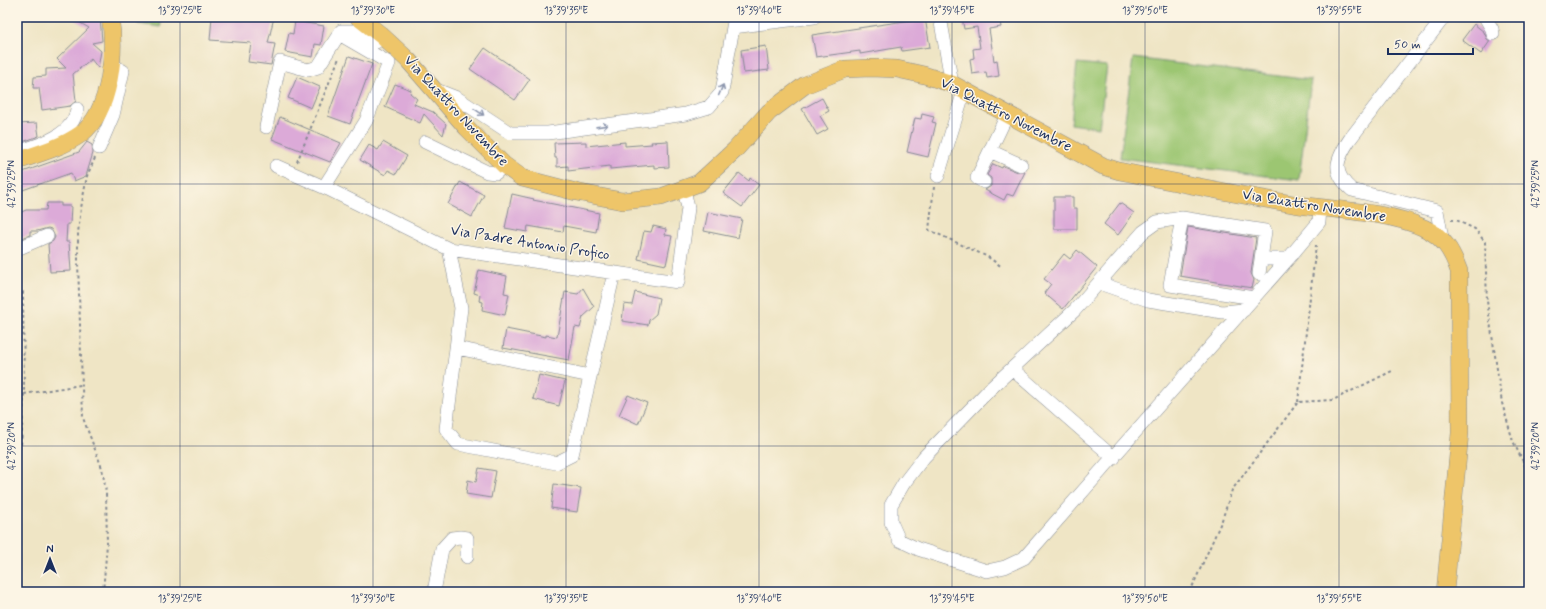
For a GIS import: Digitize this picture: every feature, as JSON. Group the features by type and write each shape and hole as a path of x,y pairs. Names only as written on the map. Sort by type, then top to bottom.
{"main road":[{"path":"17,161 57,146 82,133 96,118 111,64 114,37 110,17"},
{"name":"Via Quattro Novembre","path":"358,17 382,35 408,60 432,89 485,147 504,165 522,178 548,186 622,201 662,197 699,183 735,150 769,112 804,85 825,76 845,70 871,68 897,69 924,75 958,88 1103,166 1119,171 1320,215 1401,219 1424,228 1442,238"},
{"path":"1442,238 1452,253 1459,271 1460,433 1445,592"}],"street":[{"path":"432,89 457,98 510,133 548,133 686,114 709,107 722,92 734,22 814,17"},
{"path":"938,176 958,88 940,17"},
{"path":"1442,238 1440,220 1437,211 1352,190 1341,181 1337,168 1341,153 1350,139 1444,17"},
{"path":"1485,17 1492,29 1493,34"},
{"path":"266,127 280,62 308,70 318,67 341,31 354,31 376,42 382,35"},
{"path":"324,187 366,121 389,63 339,34"},
{"path":"99,148 113,115 124,71 111,64"},
{"path":"17,152 42,144 60,135 76,118 77,109"},
{"path":"984,182 977,178 1007,115"},
{"path":"425,142 487,172 496,173 504,165"},
{"path":"990,151 1021,165"},
{"name":"Via Padre Antonio Profico","path":"276,166 324,187 449,249 678,282 688,208 684,188"},
{"path":"1259,274 1265,231 1182,218 1157,222 1143,232 1075,310 1012,369 924,457 904,483 891,505 891,522 899,540 918,549 987,571 1005,567 1024,558 1244,310 1288,259 1320,215"},
{"path":"1182,218 1170,285 1254,298"},
{"path":"17,249 47,236"},
{"path":"449,249 461,308 446,429 458,444 556,463 572,455 614,272"},
{"path":"1261,259 1288,259"},
{"path":"1099,283 1148,300 1222,312 1244,310"},
{"path":"457,348 590,376"},
{"path":"1012,369 1114,458"},
{"path":"434,592 442,549 452,538 467,538 467,556"}],"path":[{"path":"292,173 342,51"},
{"path":"99,148 87,176 78,233 83,418 102,468 106,492 107,544 103,592"},
{"path":"938,176 932,194 929,230 988,257 1002,267"},
{"path":"1190,592 1222,520 1232,490 1298,402 1320,215"},
{"path":"1440,220 1456,220 1475,229 1485,242 1487,301 1502,403 1513,442 1529,474"},
{"path":"17,290 23,292 24,394 21,448 17,450"},
{"path":"1298,402 1333,400 1392,371"},
{"path":"24,394 81,385"}],"green space":[{"path":"138,17 160,17 161,27 138,24"},
{"path":"1133,58 1311,80 1299,180 1120,158"},
{"path":"1077,63 1107,66 1099,128 1071,124"}],"building":[{"path":"70,17 100,17 102,41 92,43 101,51 98,68 91,59 73,74 76,101 70,106 42,110 39,88 33,88 34,77 46,76 46,69 66,68 57,59 89,28"},
{"path":"212,17 274,17 268,43 275,44 271,65 248,62 251,43 210,40"},
{"path":"962,17 999,17 1001,27 989,29 994,61 997,60 999,76 987,78 986,72 972,74 970,59 974,58 973,49 980,48 977,27 964,29"},
{"path":"925,18 930,47 902,51 901,47 860,54 860,51 816,57 812,35"},
{"path":"295,21 324,26 321,45 315,44 313,57 285,52 289,33 293,34"},
{"path":"1474,24 1484,32 1487,39 1490,41 1481,54 1462,40"},
{"path":"766,46 769,70 744,73 741,50"},
{"path":"485,48 530,79 515,100 470,69"},
{"path":"349,56 372,64 350,124 328,116"},
{"path":"297,77 320,87 311,108 288,98"},
{"path":"395,84 411,90 410,93 417,99 414,104 433,112 446,124 443,135 424,114 420,123 385,107"},
{"path":"822,98 829,111 820,116 828,129 817,135 802,109"},
{"path":"922,114 934,117 932,122 936,123 928,157 907,152 915,118 921,119"},
{"path":"280,117 341,143 330,162 272,139"},
{"path":"37,123 39,136 17,144 17,124"},
{"path":"668,141 669,167 654,168 654,165 610,169 610,166 568,171 568,166 557,167 557,158 555,158 554,143 586,142 586,146 625,142 625,146"},
{"path":"87,142 92,145 93,153 86,176 74,181 71,173 17,192 17,174 79,152"},
{"path":"383,142 407,156 396,174 388,170 385,175 360,160 369,145 378,150"},
{"path":"993,164 1018,172 1025,172 1013,196 1007,194 1004,200 985,190 991,186 991,178 987,175"},
{"path":"739,173 749,181 750,178 759,185 742,207 723,193"},
{"path":"460,182 484,195 472,217 448,204"},
{"path":"512,194 534,199 533,200 599,213 596,232 564,226 563,232 528,226 527,232 505,228"},
{"path":"1054,197 1073,197 1073,208 1077,208 1077,229 1054,229"},
{"path":"47,203 61,203 61,206 71,206 70,224 67,224 66,242 69,242 71,271 50,272 48,244 53,241 55,237 51,229 48,228 30,231 30,235 17,240 17,214 26,210 46,210"},
{"path":"1120,203 1134,213 1118,235 1104,224"},
{"path":"708,212 742,219 738,238 704,231"},
{"path":"653,226 666,229 665,235 672,236 666,265 638,259 644,231 651,232"},
{"path":"1188,227 1256,238 1251,273 1254,280 1252,288 1180,276"},
{"path":"1077,250 1097,267 1063,309 1044,293 1051,284 1044,279 1064,254 1070,259"},
{"path":"479,270 507,276 504,293 509,294 505,315 482,310 483,302 479,301 480,295 474,293"},
{"path":"583,288 594,307 583,317 580,328 575,327 569,360 503,348 506,329 546,337 546,335 557,337 565,292 578,294"},
{"path":"635,292 659,298 656,314 649,320 648,325 622,321 624,304 632,305"},
{"path":"539,375 565,381 559,406 533,399"},
{"path":"628,395 647,403 638,424 619,415"},
{"path":"479,468 496,471 491,498 466,494 468,480 476,482"},
{"path":"554,484 581,488 577,512 551,508"}]}
